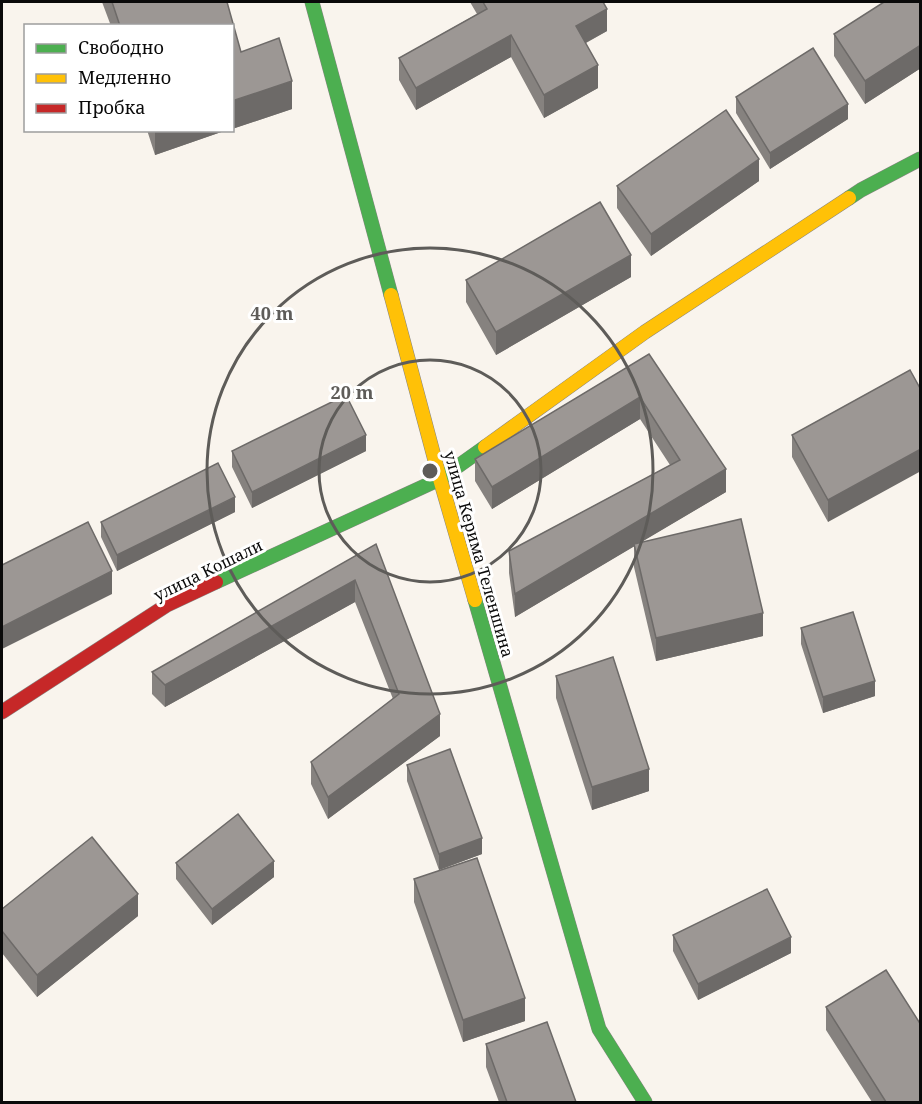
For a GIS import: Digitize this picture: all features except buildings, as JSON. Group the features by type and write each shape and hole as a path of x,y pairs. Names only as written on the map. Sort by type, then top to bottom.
{"street":[{"name":"улица Керима Теленшина","path":"312,2 440,478 598,1029 645,1102"},
{"name":"улица Кошали","path":"2,711 167,606 440,478 645,332 861,190 921,159"}],"traffic: fast":[{"path":"312,2 391,295"},
{"path":"849,198 920,159"},
{"path":"216,582 440,479 485,447"},
{"path":"475,600 599,1029 645,1102"}],"traffic: slow":[{"path":"485,447 645,332 849,198"},
{"path":"391,295 475,600"}],"traffic: jam":[{"path":"2,712 167,605 216,582"}]}
